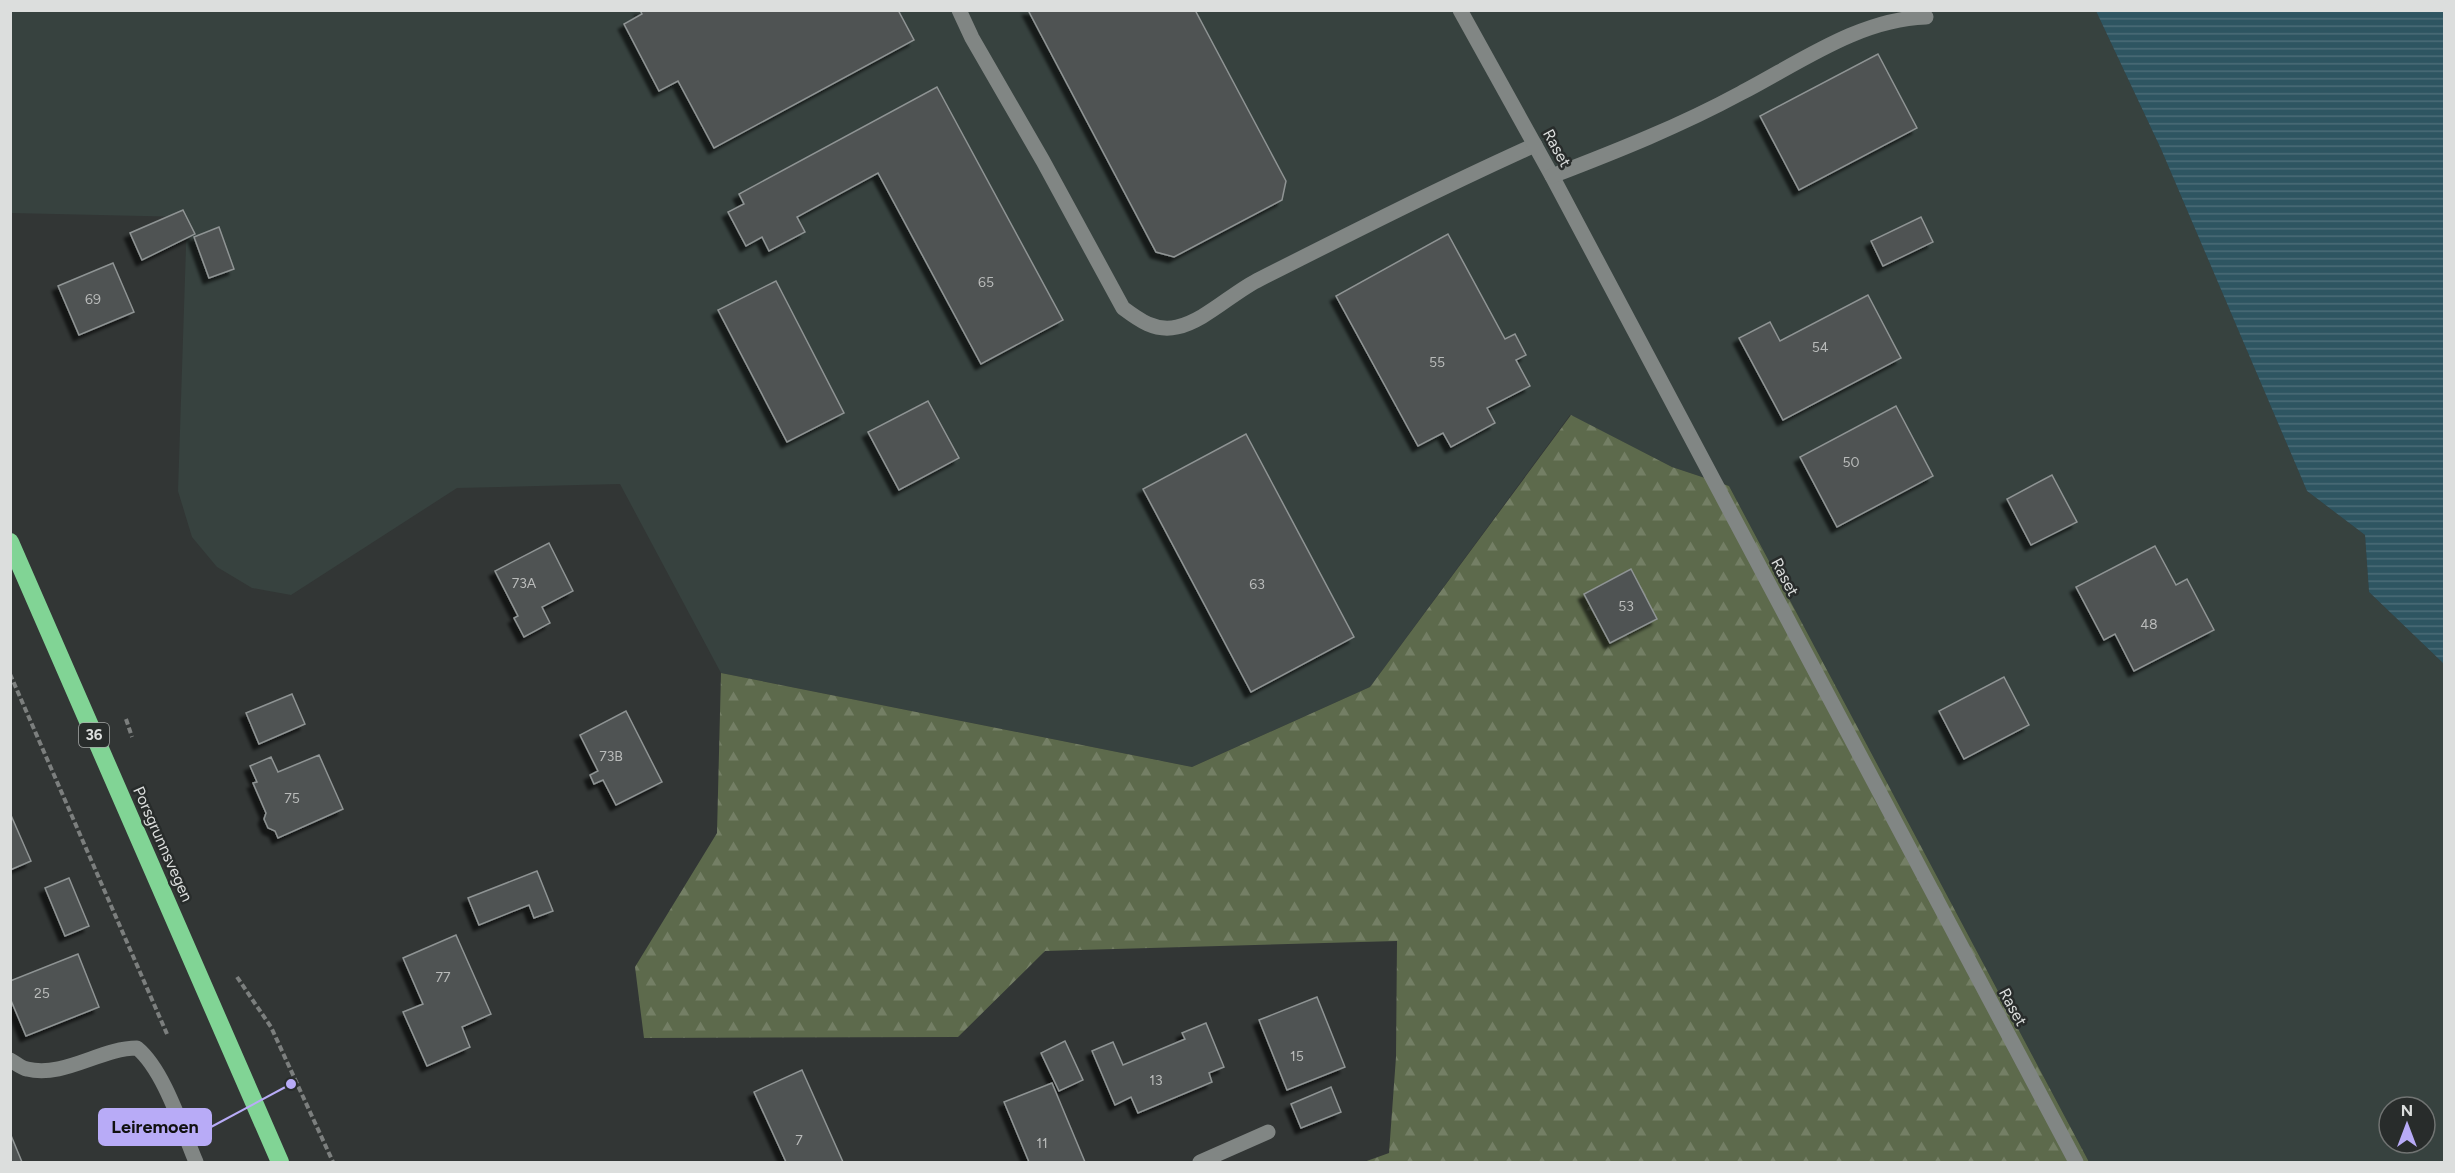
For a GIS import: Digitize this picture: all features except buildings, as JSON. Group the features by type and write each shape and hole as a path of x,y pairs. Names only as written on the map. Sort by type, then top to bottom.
{"highway":[{"name":"Porsgrunnsvegen","path":"10,542 280,1162"}],"street":[{"path":"959,10 972,38 1043,161 1123,308 1154,327 1175,327 1190,322 1256,281 1445,186 1535,145"},
{"name":"Raset","path":"1460,10 1552,176 2076,1162"},
{"path":"1552,176 1640,143 1742,93 1803,58 1868,28 1905,17 1926,17"},
{"path":"10,1060 26,1069 59,1068 123,1048 137,1048 149,1058 158,1075 196,1162"},
{"path":"1200,1162 1268,1132"}],"path":[{"path":"10,674 172,1043"},
{"path":"126,719 133,739"},
{"path":"232,970 271,1027 333,1162"}],"shaded area":[{"path":"11,11 2096,11 2161,149 2307,491 2365,535 2369,592 2444,664 2444,1162 2089,1162 1729,486 1672,467 1570,415 1370,687 1192,767 721,673 620,484 457,488 291,595 252,588 217,567 192,537 178,491 187,217 11,213"}],"green space":[{"path":"1571,415 1672,467 1729,486 2089,1162 1364,1162 1389,1153 1396,1057 1397,941 1045,951 958,1037 644,1038 635,967 717,833 721,673 1192,767 1370,687"}],"water":[{"path":"2096,11 2444,11 2444,664 2369,592 2365,535 2307,491 2161,149"}],"place":[{"name":"Leiremoen","path":"291,1084"}]}
